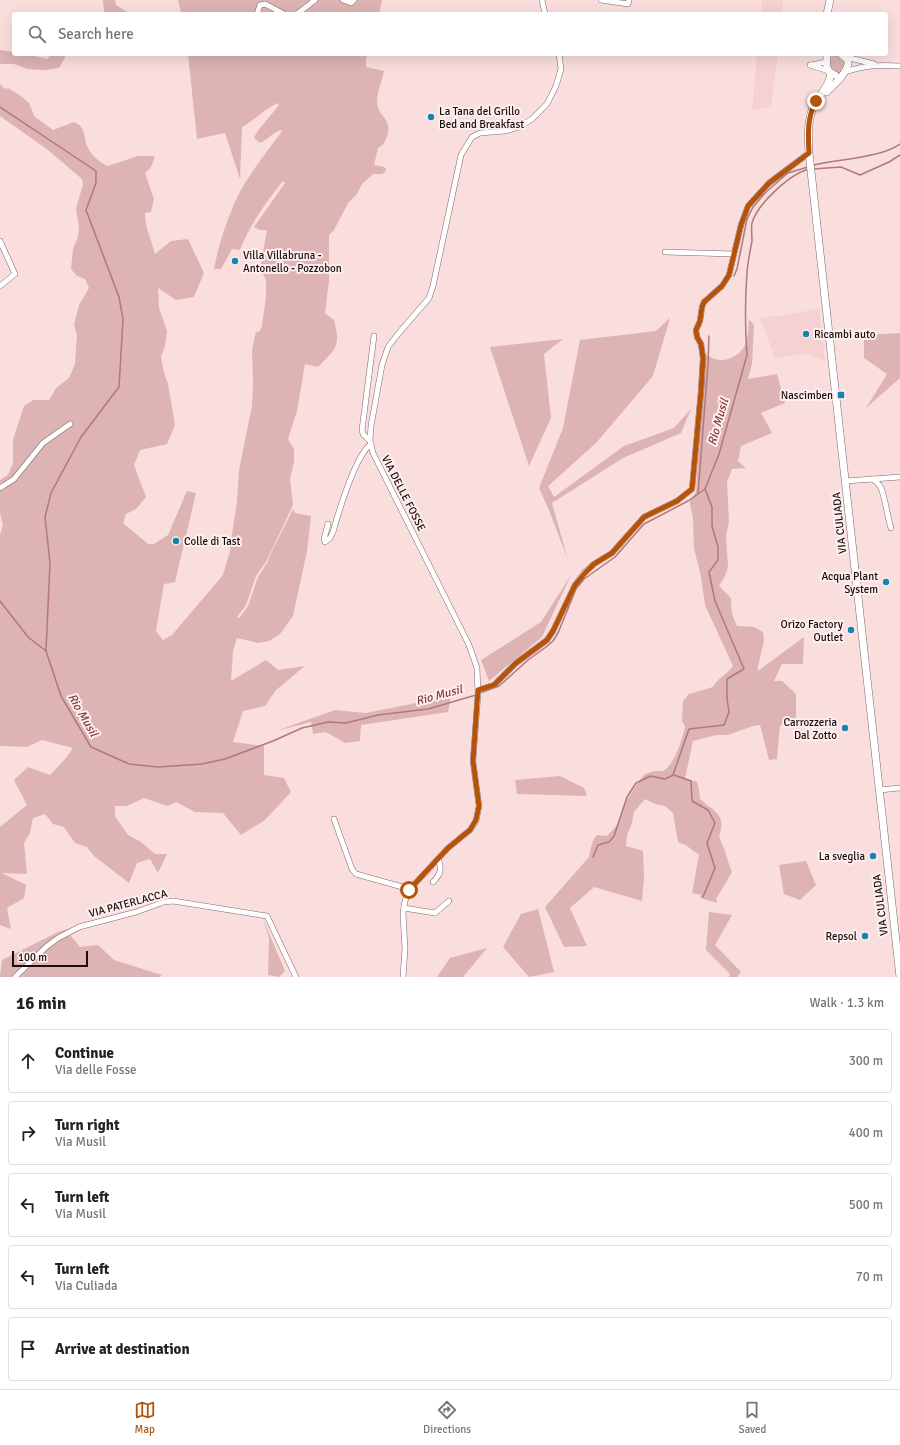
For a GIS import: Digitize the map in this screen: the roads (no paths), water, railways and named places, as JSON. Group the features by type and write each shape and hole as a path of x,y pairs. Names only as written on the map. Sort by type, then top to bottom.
{"main road":[{"path":"827,12 830,0"},
{"path":"827,58 826,66 830,72 837,75 844,73 848,66 844,56"},
{"name":"VIA CULIADA","path":"830,72 828,84 814,104 810,117 808,128 809,156 900,977"},
{"name":"VIA CULIADA","path":"822,94 834,85 844,73"}],"street":[{"path":"300,12 315,0"},
{"path":"343,0 351,4 354,0"},
{"path":"542,0 545,12"},
{"path":"601,0 628,4 629,0"},
{"path":"258,12 260,5 265,4 280,12"},
{"name":"VIA DELLE FOSSE","path":"403,977 405,949 404,908 409,890 448,848 470,830 476,820 479,806 473,761 478,690 477,668 469,645 373,453 370,442 371,426 382,365 388,347 429,298 434,286 461,155 466,145 472,137 480,133 506,131 519,127 532,119 547,104 556,86 561,70 559,56"},
{"path":"844,56 879,65"},
{"path":"827,58 810,65 830,72"},
{"path":"844,73 863,66 900,66"},
{"path":"478,690 494,685 516,663 547,640 553,631 575,585 594,564 612,553 644,517 677,501 692,489 703,358 701,344 697,337 696,330 700,321 702,307 704,302 722,286 729,275 741,225 748,206 769,183 809,156"},
{"path":"0,241 15,274 0,286"},
{"path":"665,252 734,254"},
{"path":"328,524 324,539 325,542 330,538 333,532 349,481 370,442 363,434 362,430 374,336"},
{"path":"0,488 14,479 43,443 70,424"},
{"path":"846,481 900,478"},
{"path":"872,479 881,487 887,516 892,528"},
{"path":"879,790 900,788"},
{"path":"334,819 352,869 356,874 409,890"},
{"path":"433,882 439,876 441,871 438,858"},
{"path":"404,908 435,913 449,900"},
{"name":"VIA PATERLACCA","path":"15,977 46,947 58,938 79,927 136,912 164,902 173,901 263,914 267,916 296,977"}],"waterway":[{"path":"0,107 96,171 96,183 86,210 119,297 123,319 119,387 81,437 51,493 45,517 50,563 46,651"},
{"path":"814,165 859,158 892,149 900,144"},
{"name":"Rio Musil","path":"813,169 841,167 860,175 889,162 900,155"},
{"path":"734,276 737,269 747,219 753,207 767,191 788,173 808,167"},
{"name":"Rio Musil","path":"480,693 499,686 528,660 553,641 558,633 576,589 584,579 615,557 644,524 688,501 705,489 719,454 747,355 746,293 747,268 752,241 752,223 755,215 776,190 793,177 809,169"},
{"path":"698,494 709,336"},
{"path":"593,857 598,845 609,842 614,836 627,797 636,783 650,776 665,779 673,775 689,729 724,725 729,712 727,699 727,679 744,669 715,601 709,572 718,560 718,547 712,526 712,507 705,489"},
{"name":"Rio Musil","path":"0,601 28,637 46,651 61,696 91,747 129,764 158,767 202,764 225,759 273,741 302,728 328,722 346,723 378,715 428,709 476,695"},
{"path":"674,775 691,781 692,801 708,810 715,823 707,843 715,868 703,897"}],"place":[{"name":"La Tana del Grillo Bed and Breakfast","path":"431,117"},
{"name":"Villa Villabruna - Antonello - Pozzobon","path":"235,261"},
{"name":"Ricambi auto","path":"806,334"},
{"name":"Nascimben","path":"841,395"},
{"name":"Colle di Tast","path":"176,541"},
{"name":"Acqua Plant System","path":"886,582"},
{"name":"Orizo Factory Outlet","path":"851,630"},
{"name":"Carrozzeria Dal Zotto","path":"845,728"},
{"name":"La sveglia","path":"873,856"},
{"name":"Repsol","path":"865,936"}]}
